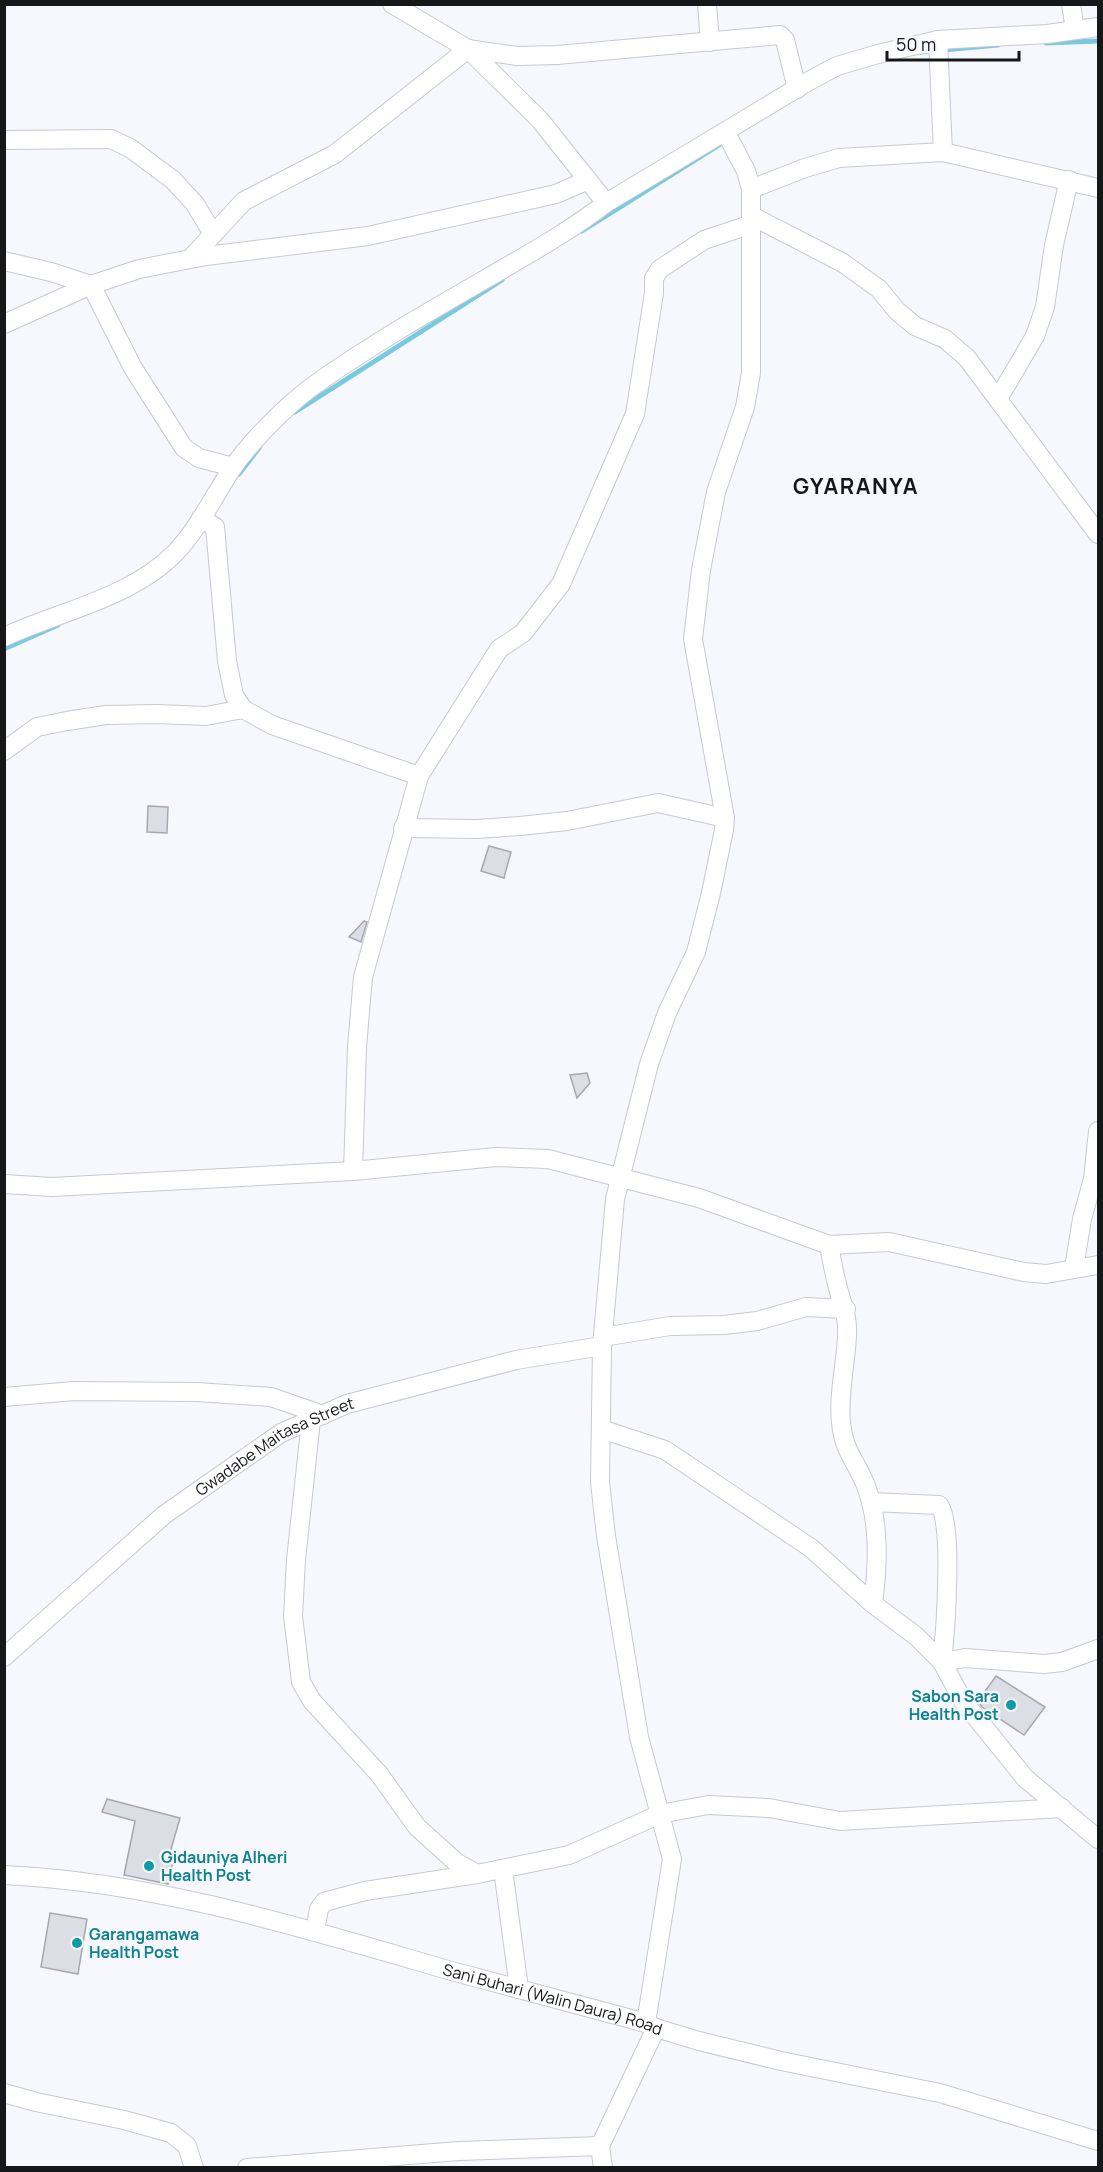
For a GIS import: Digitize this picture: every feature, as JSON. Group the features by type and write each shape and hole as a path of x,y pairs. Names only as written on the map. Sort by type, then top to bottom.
{"street":[{"path":"392,4 468,50 540,120 606,203"},
{"path":"707,4 710,42"},
{"path":"1071,4 1075,30"},
{"path":"4,637 113,594 173,555 189,537 208,523 233,467 280,414 312,387 436,308 579,224 606,203 837,66 938,40 1047,34 1098,27"},
{"path":"191,258 244,201 335,154 468,50 518,56 557,55 780,35 785,40 796,89"},
{"path":"938,40 943,152"},
{"path":"603,2168 600,2146 651,2025 672,1859 639,1737 606,1536 600,1482 603,1342 615,1199 620,1177 649,1064 667,1012 696,952 724,830 725,818 693,639 701,570 716,492 745,407 751,373 752,220 748,180 726,133"},
{"path":"4,140 111,139 130,148 172,180 195,204 213,234"},
{"path":"748,180 839,158 943,152 1098,188"},
{"path":"4,324 91,285 139,269 191,258 368,236 556,194 588,180"},
{"path":"998,399 1035,336 1045,307 1054,245 1069,180"},
{"path":"353,1171 357,1047 363,977 419,776 499,649 524,633 561,584 635,414 654,293 654,278 660,269 704,240 752,220 843,263 879,289 897,311 915,326 945,339 968,358 1098,534"},
{"path":"4,261 51,272 91,285 133,368 184,448 199,458 233,467"},
{"path":"208,523 227,660 234,695 243,709 272,725 419,776"},
{"path":"4,751 37,727 47,725 106,715 206,716 243,709"},
{"path":"403,828 477,829 520,826 567,821 658,803 725,818"},
{"path":"1074,1268 1082,1220 1093,1179 1098,1131"},
{"path":"4,1184 52,1187 353,1171 496,1157 548,1159 699,1198 829,1245 889,1242 1024,1272 1046,1274 1098,1265"},
{"path":"829,1245 840,1296 846,1309 848,1334 842,1376 841,1422 847,1452 872,1502 876,1528 873,1604"},
{"name":"Gwadabe Maitasa Street","path":"4,1657 164,1515 281,1433 347,1404 516,1360 670,1326 757,1322 806,1307 846,1309"},
{"path":"4,1397 74,1391 197,1392 271,1397 317,1417 296,1560 293,1616 301,1682 312,1701 379,1774 417,1827 457,1863 477,1874"},
{"path":"601,1430 665,1450 811,1548 873,1604 916,1636 942,1662 963,1701 1025,1778 1098,1839"},
{"path":"872,1502 939,1505 943,1509 946,1542 947,1620 942,1662"},
{"path":"942,1662 965,1658 1044,1664 1062,1662 1098,1649"},
{"path":"315,1931 319,1909 324,1902 365,1891 477,1874 569,1855 660,1814 708,1805 769,1808 840,1821 1062,1808"},
{"path":"504,1869 519,1989"},
{"name":"Sani Buhari (Walin Daura) Road","path":"4,1875 58,1878 160,1893 315,1931 781,2061 940,2093 1098,2141"},
{"path":"4,2093 171,2133 187,2146 194,2168"},
{"path":"247,2168 378,2156 600,2146"},
{"path":"509,2168 523,2150"}],"building":[{"path":"148,806 168,807 167,833 147,832"},
{"path":"489,846 511,852 504,878 481,871"},
{"path":"364,921 367,922 361,942 349,937"},
{"path":"587,1073 590,1083 577,1098 570,1075"},
{"name":"Sabon Sara Health Post","path":"996,1676 1045,1707 1024,1735 982,1707 978,1701"},
{"path":"107,1799 180,1818 169,1856 174,1858 168,1884 124,1875 135,1821 102,1812"},
{"name":"Garangamawa Health Post","path":"50,1913 87,1919 78,1974 41,1967"}],"waterway":[{"path":"1046,43 1098,41"},
{"path":"921,52 998,45"},
{"path":"582,231 724,142"},
{"path":"295,412 502,280"},
{"path":"239,474 259,448"},
{"path":"4,649 58,625"}],"place":[{"name":"Sabon Sara Health Post","path":"1011,1705"},
{"name":"Gidauniya Alheri Health Post","path":"149,1866"},
{"name":"Garangamawa Health Post","path":"77,1943"}],"district":[{"name":"GYARANYA","path":"856,486"}]}
